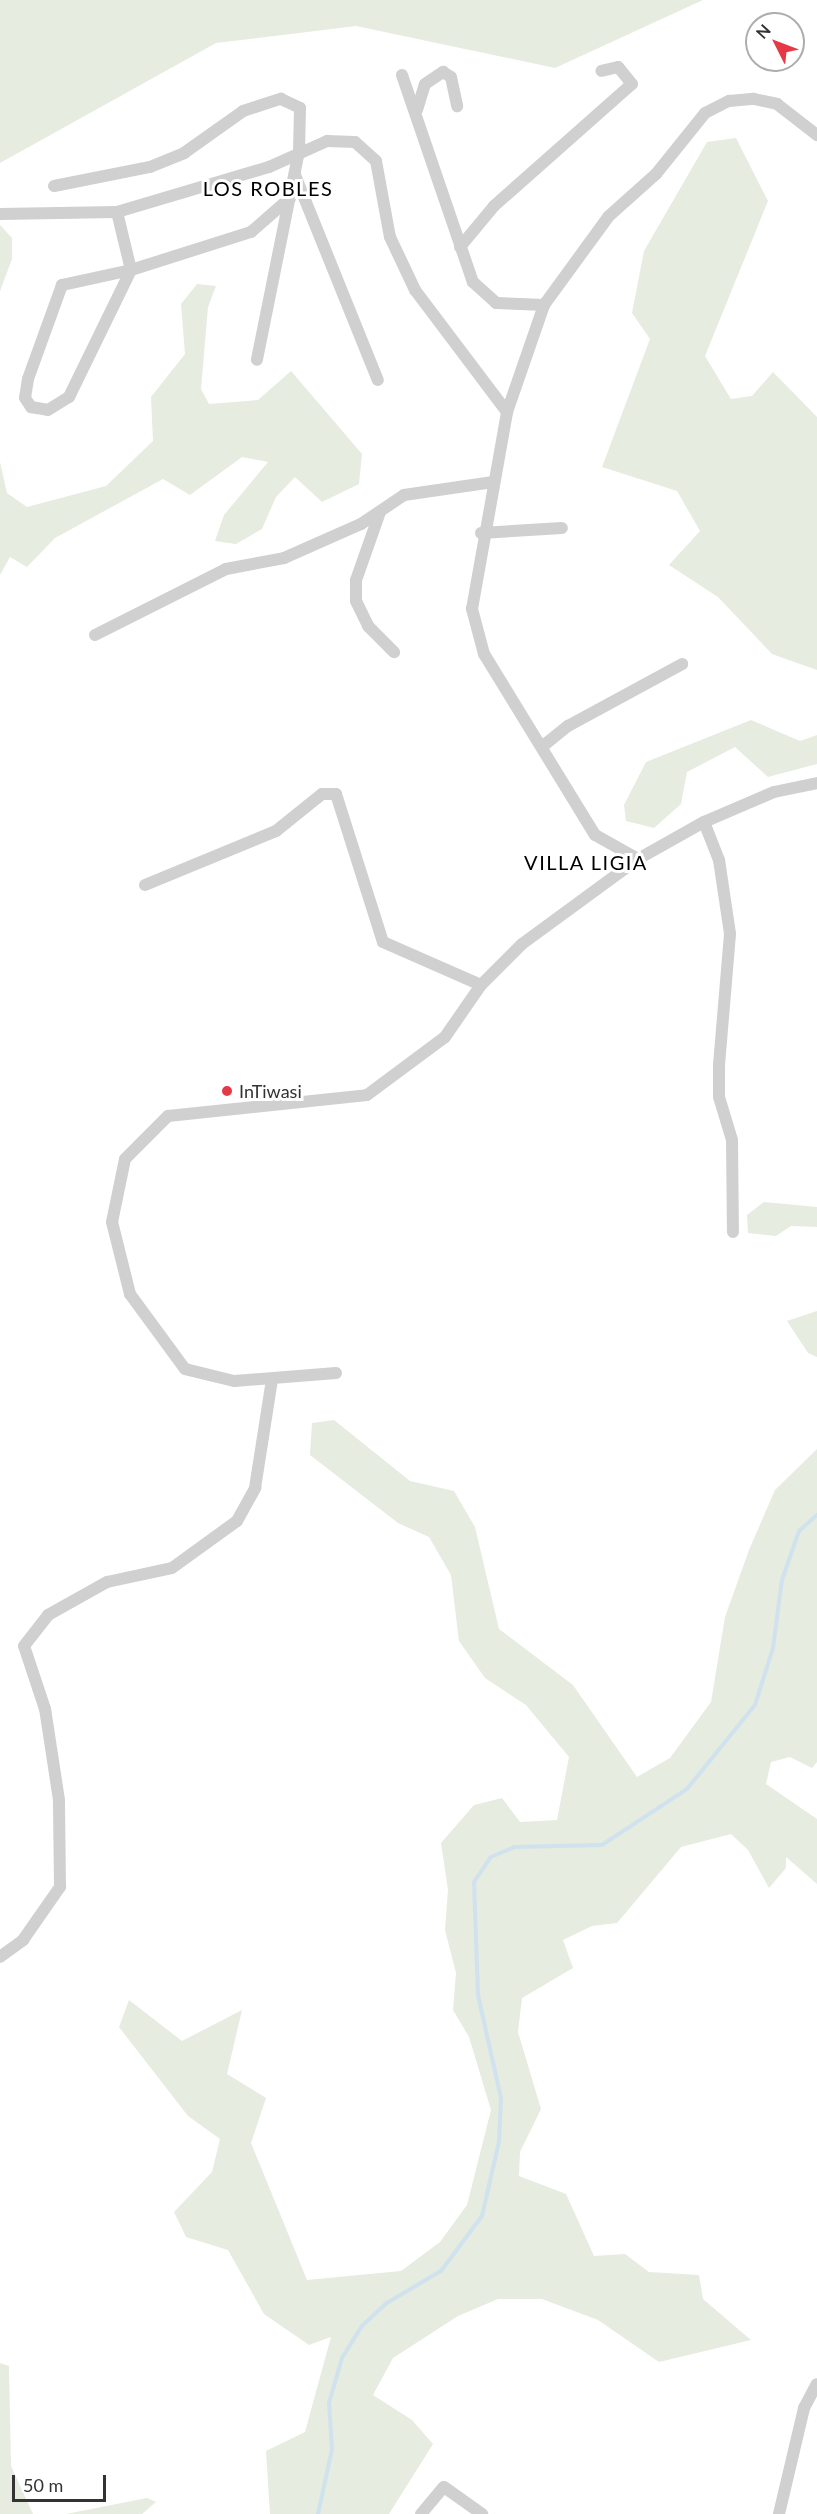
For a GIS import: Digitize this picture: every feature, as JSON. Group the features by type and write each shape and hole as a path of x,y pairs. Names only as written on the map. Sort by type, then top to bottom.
{"street":[{"path":"460,247 494,206 632,84 618,67 601,71"},
{"path":"417,110 425,84 443,72 451,77 457,106"},
{"path":"402,75 417,110 472,282 496,303 544,305"},
{"path":"54,186 150,167 184,153 243,111 281,99 300,108 299,151 295,175 257,360"},
{"path":"638,859 595,835 543,746 484,654 472,609 481,533 507,412 544,305 609,216 656,174 705,113 729,101 754,99 777,104 817,135"},
{"path":"0,214 117,212 269,167 299,151 327,141 355,142 368,149 383,180 390,237 415,290 507,412"},
{"path":"295,175 378,380"},
{"path":"117,212 131,270 69,397 48,410 31,407 25,398 28,379 62,285 131,270 251,232 290,198"},
{"path":"95,635 226,568 284,558 380,512 404,495 424,490 493,482"},
{"path":"380,512 356,580 356,601 368,626 393,652"},
{"path":"481,533 562,528"},
{"path":"543,746 568,726 682,664"},
{"path":"336,1373 272,1380 234,1381 184,1369 130,1294 112,1222 125,1159 168,1116 367,1095 445,1037 481,985 522,944 638,859 704,822 774,792 817,783"},
{"path":"145,885 276,831 322,794 336,794 383,942 481,985"},
{"path":"704,822 719,860 730,934 719,1064 719,1097 732,1140 733,1232"},
{"path":"0,1957 23,1940 60,1887 59,1800 45,1709 24,1646 48,1615 107,1582 172,1568 237,1521 255,1488 272,1380"},
{"path":"779,2514 804,2408 817,2384"},
{"path":"421,2514 444,2487 482,2514"}],"shaded area":[{"path":"0,0 703,0 555,68 356,26 216,43 0,163"},
{"path":"736,138 768,201 705,356 731,399 752,396 773,372 817,417 817,670 772,654 718,597 669,565 700,531 677,491 602,467 650,339 632,313 644,251 707,142"},
{"path":"0,225 12,238 12,259 0,291"},
{"path":"197,284 216,286 208,307 201,389 209,404 258,400 291,371 362,454 359,484 322,502 295,477 276,497 262,529 236,544 215,541 224,515 268,462 242,457 190,495 163,479 55,538 27,567 10,557 0,575 0,462 7,493 27,507 106,486 153,441 151,397 185,354 181,304"},
{"path":"751,720 800,741 817,735 817,764 768,777 735,747 687,772 681,804 654,828 626,821 624,805 646,762"},
{"path":"764,1202 817,1207 817,1227 791,1226 776,1236 748,1233 747,1215"},
{"path":"817,1311 817,1357 808,1353 787,1321"},
{"path":"334,1420 410,1481 454,1491 475,1527 499,1629 573,1685 637,1777 670,1758 711,1702 725,1617 749,1550 775,1490 817,1449 817,1762 812,1768 790,1757 771,1762 766,1784 817,1819 817,1884 786,1857 786,1868 769,1888 748,1850 731,1834 681,1847 617,1923 592,1926 563,1940 573,1968 522,1998 518,2032 541,2109 520,2152 519,2176 566,2194 594,2256 625,2254 649,2272 699,2275 703,2299 751,2340 659,2362 598,2320 542,2299 498,2299 458,2316 393,2358 373,2395 412,2420 433,2444 389,2514 270,2514 266,2451 305,2432 331,2337 309,2345 264,2314 228,2250 186,2237 174,2212 212,2172 220,2139 188,2116 119,2027 129,2000 182,2041 242,2010 227,2074 266,2098 251,2143 307,2280 401,2271 440,2242 467,2205 491,2110 469,2037 453,2010 456,1973 445,1930 448,1890 441,1843 474,1805 502,1798 520,1822 557,1820 569,1757 526,1705 485,1678 459,1641 451,1575 429,1537 398,1523 310,1455 312,1423"},
{"path":"0,2363 9,2366 11,2466 33,2514 0,2514"},
{"path":"147,2498 156,2502 142,2514 66,2514"}],"waterway":[{"path":"318,2514 332,2449 329,2403 342,2358 363,2325 387,2303 441,2271 482,2216 499,2142 501,2098 478,1995 474,1882 491,1857 514,1847 602,1845 687,1789 755,1705 773,1648 782,1580 799,1531 817,1515"}],"place":[{"name":"InTiwasi","path":"227,1091"}],"district":[{"name":"LOS ROBLES","path":"268,188"},
{"name":"VILLA LIGIA","path":"586,862"}]}
